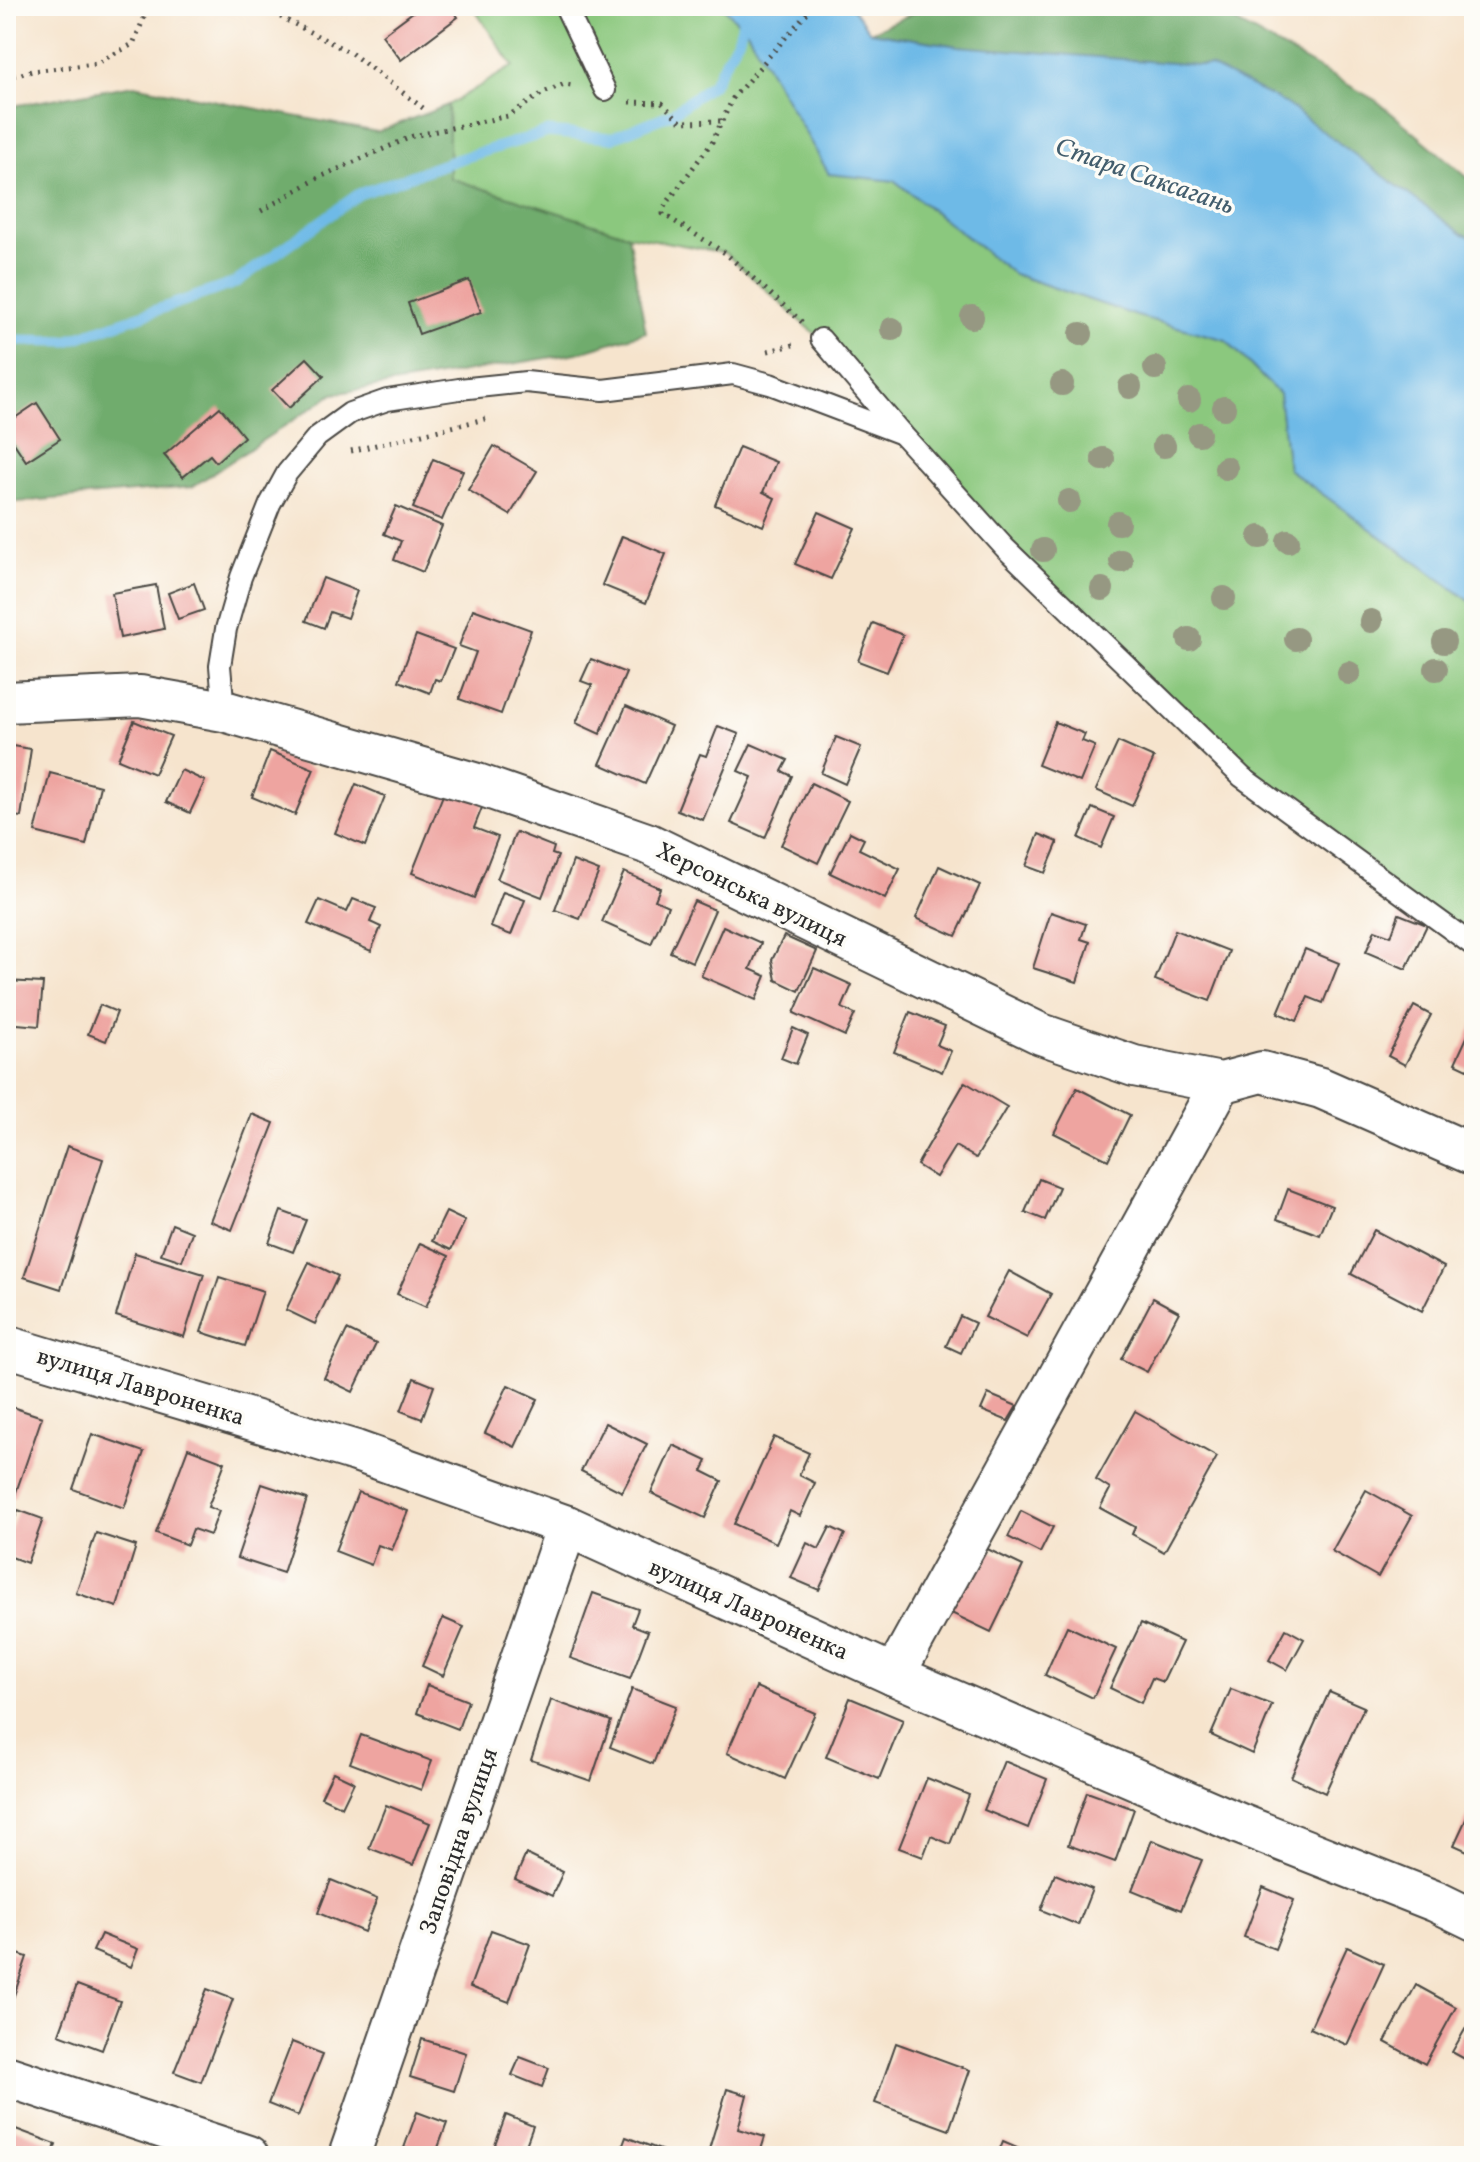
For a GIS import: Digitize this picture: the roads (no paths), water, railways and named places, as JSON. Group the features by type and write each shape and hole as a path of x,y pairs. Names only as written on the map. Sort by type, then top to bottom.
{"street":[{"name":"Херсонська вулиця","path":"6,702 140,696 224,711 477,784 649,844 1041,1034 1134,1066 1221,1083 1262,1072 1321,1088 1474,1155"},
{"path":"894,1675 1221,1083"},
{"name":"вулиця Лавроненка","path":"6,1346 356,1451 567,1526 894,1675 1240,1824 1437,1902 1474,1920"},
{"name":"Заповідна вулиця","path":"349,2156 567,1526"},
{"path":"6,2076 248,2156"}],"lane":[{"path":"565,6 605,90"},
{"path":"821,339 1005,548 1242,777 1474,946"},
{"path":"224,711 220,666 226,629 241,577 270,504 287,473 317,437 350,413 387,400 526,382 603,390 733,374 770,384 902,434"}],"water":[{"name":"Стара Саксагань","path":"722,6 851,6 870,32 958,46 1210,66 1285,103 1461,233 1474,238 1474,604 1288,469 1279,394 1226,340 1137,316 1014,274 895,181 829,174 747,31"}],"waterway":[{"path":"6,340 67,341 235,283 359,194 459,159 548,132 611,138 671,114 713,84 739,37 747,6"}]}
